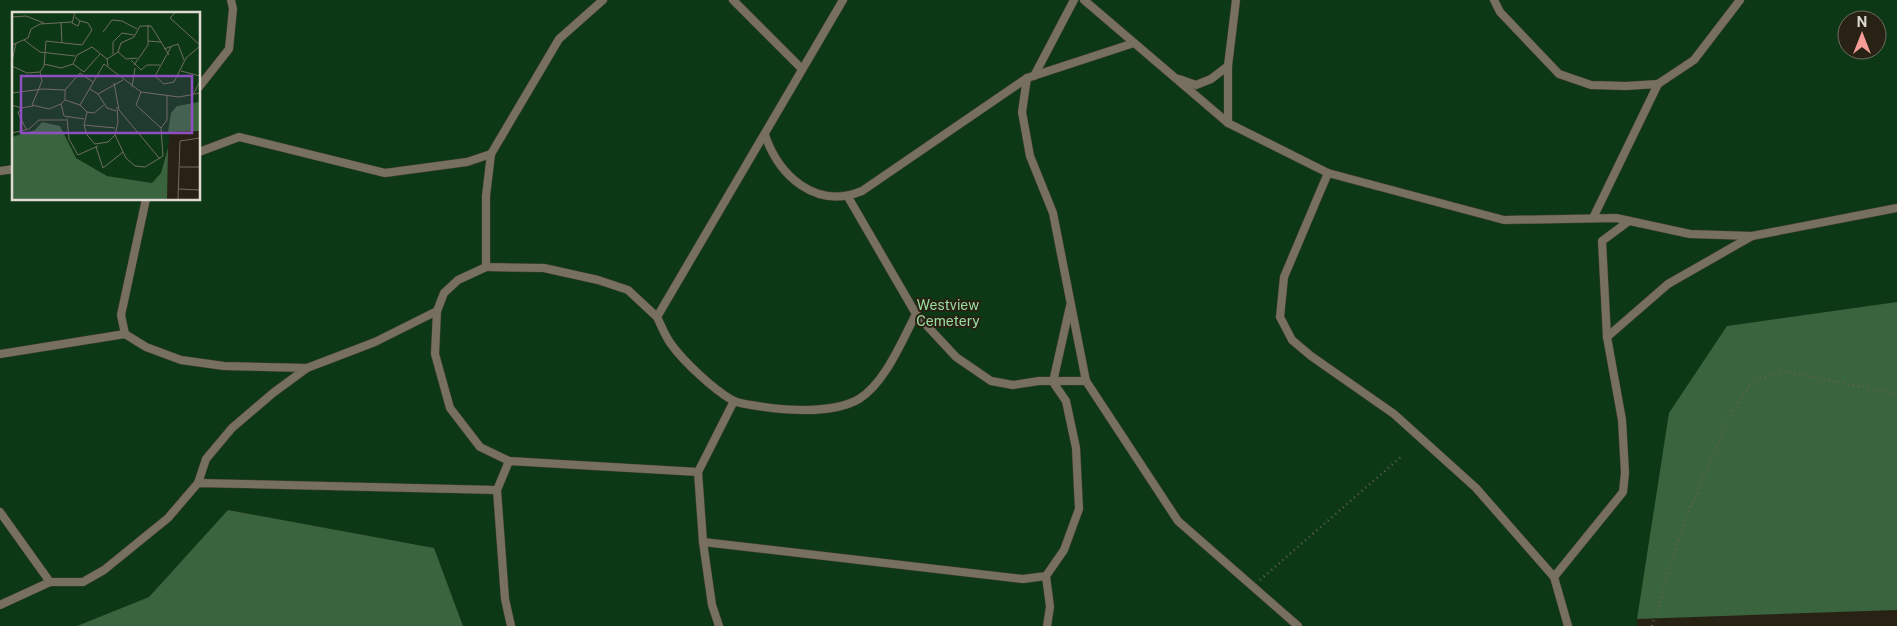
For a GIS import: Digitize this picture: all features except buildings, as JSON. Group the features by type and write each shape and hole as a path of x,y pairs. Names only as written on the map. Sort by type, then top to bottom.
{"lane":[{"path":"200,86 229,48 233,9 231,0"},
{"path":"486,267 486,196 491,154 559,38 603,0"},
{"path":"733,0 802,69"},
{"path":"657,317 765,135 842,0"},
{"path":"1074,0 1031,77 1022,112 1030,156 1053,213 1086,381 1178,521 1298,626"},
{"path":"1084,0 1228,123 1328,173 1504,220 1616,218 1690,234 1752,236 1897,208"},
{"path":"1228,123 1228,66 1236,0"},
{"path":"1494,0 1500,12 1559,74 1591,85 1626,86 1658,84 1694,60 1740,0"},
{"path":"765,135 770,150 798,184 812,192 834,197 848,197 862,191 1031,77 1134,43"},
{"path":"1175,78 1196,85 1211,79 1228,66"},
{"path":"1593,218 1658,84"},
{"path":"200,152 239,137 385,173 467,162 491,154"},
{"path":"1328,173 1284,277 1280,317 1292,340 1311,356 1394,414 1476,488 1554,577 1568,626"},
{"path":"848,197 916,314 956,357 991,381 1013,385 1039,381 1086,381"},
{"path":"125,334 121,315 146,200"},
{"path":"1554,577 1623,492 1625,473 1622,420 1607,337 1602,241 1629,221"},
{"path":"1607,337 1668,284 1752,236"},
{"path":"698,472 509,461 480,447 450,408 435,354 437,310 444,293 458,280 486,267 544,268 598,280 628,290 657,317 670,343 700,375 734,401 805,411 845,405 860,399 872,388 891,362 916,314"},
{"path":"1047,626 1050,607 1046,576 1064,550 1079,509 1076,448 1066,401 1053,382 1071,302"},
{"path":"0,605 50,582 83,582 104,570 168,518 198,483 206,460 232,428 272,393 307,368 375,342 437,310"},
{"path":"0,354 125,334 146,347 181,360 224,366 307,368"},
{"path":"719,626 712,605 703,542 698,472 734,401"},
{"path":"509,461 497,490 505,599 511,626"},
{"path":"198,483 497,490"},
{"path":"0,512 50,582"},
{"path":"703,542 1023,578 1046,576"}],"path":[{"path":"1652,626 1685,520 1728,420 1753,379 1790,372 1897,394"},
{"path":"1254,586 1402,456"}],"green space":[{"name":"Westview Cemetery","path":"0,0 1897,0 1897,302 1727,326 1637,619 1637,626 463,626 434,548 229,510 149,597 77,626 0,626"},
{"path":"1897,302 1897,610 1637,619 1669,413 1727,326"},
{"path":"228,510 434,548 463,626 77,626 149,597"}]}
